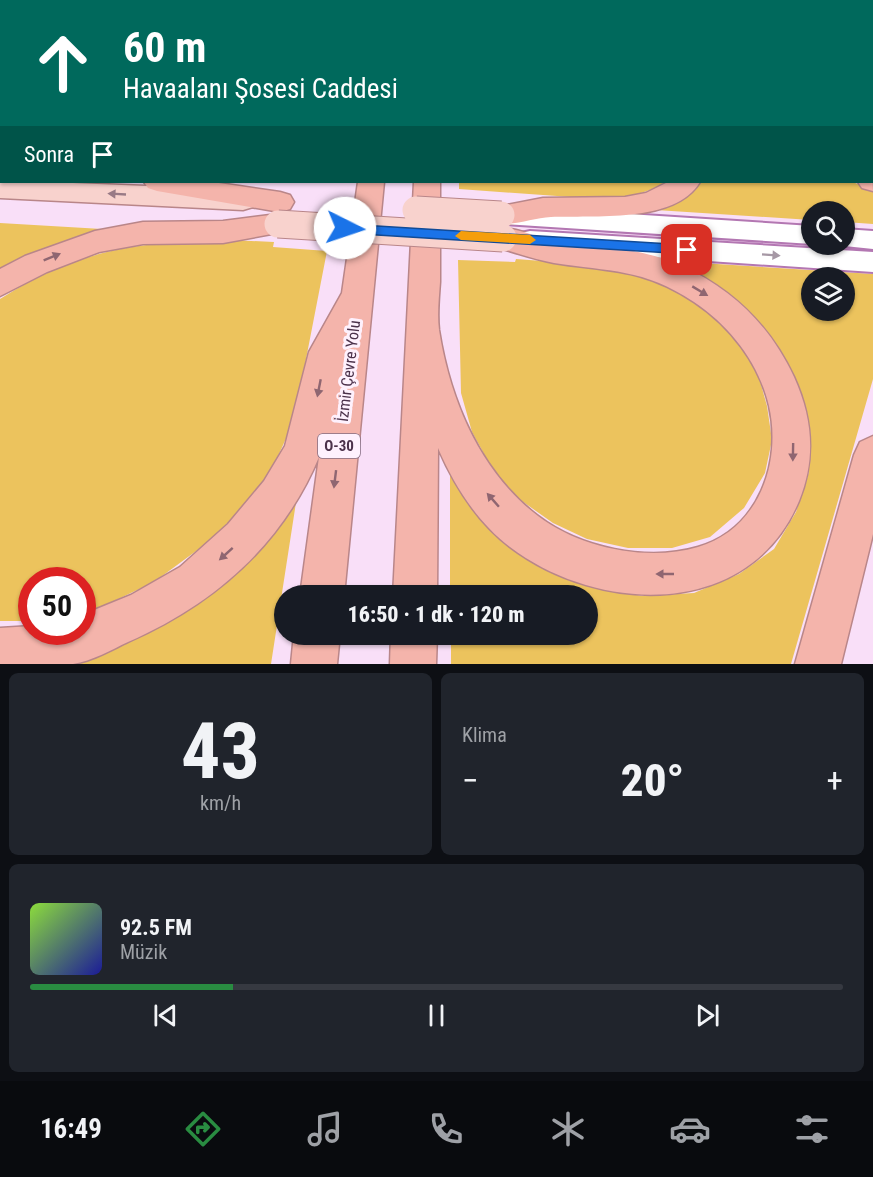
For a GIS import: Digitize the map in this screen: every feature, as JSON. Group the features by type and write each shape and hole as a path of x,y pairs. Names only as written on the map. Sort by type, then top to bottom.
{"highway":[{"path":"161,183 279,213"},
{"name":"İzmir Çevre Yolu","path":"323,585 371,183"},
{"path":"415,585 421,322 427,183"},
{"path":"502,226 554,207 619,209 650,203 685,183"},
{"path":"0,284 36,264 95,242 143,233 223,232 279,213"},
{"path":"421,322 456,445 476,481 500,508 533,538 564,555 600,568 638,574 680,574 713,565 746,546 769,520 780,501 793,461 793,432 788,406 771,363 755,339 705,292 651,267 596,255 550,251 502,226"},
{"path":"0,651 42,649 88,637 147,611 195,582 243,539 278,495 302,453 326,352 357,296"},
{"path":"818,664 873,455"},
{"path":"314,664 316,645"},
{"path":"413,664 414,645"}],"main road":[{"path":"0,189 279,213 502,226"},
{"path":"0,209 279,213"}],"street":[{"path":"502,226 801,235"},
{"path":"502,226 873,262"},
{"path":"855,239 873,240"}],"shaded area":[{"path":"459,183 663,183 634,195 599,199 459,189"},
{"path":"698,183 855,183 873,191 873,224 855,223 855,201 801,201 801,219 656,210 684,195"},
{"path":"0,223 102,229 55,247 0,274"},
{"path":"198,241 274,242 273,247 327,251 294,421 273,467 244,507 207,543 154,582 96,610 96,567 18,567 18,621 0,621 0,299 29,282 84,258 139,246"},
{"path":"516,259 594,265 659,278 723,320 744,348 758,374 767,406 772,440 765,473 744,508 710,537 672,548 628,548 587,539 553,523 519,499 494,472 472,432 461,393 458,260 515,262"},
{"path":"670,261 801,269 801,321 855,321 855,273 873,274 873,379 791,664 451,664 451,645 598,645 598,587 642,596 694,593 739,574 774,549 796,512 809,472 809,427 800,389 781,352 729,294"},
{"path":"453,469 588,585 450,585 450,473"},
{"path":"297,496 283,585 274,585 274,645 271,664 68,664 106,652 139,637 169,619 222,576"}],"slow traffic":[{"path":"461,236 530,240"}],"route":[{"path":"345,228 687,250"}]}
